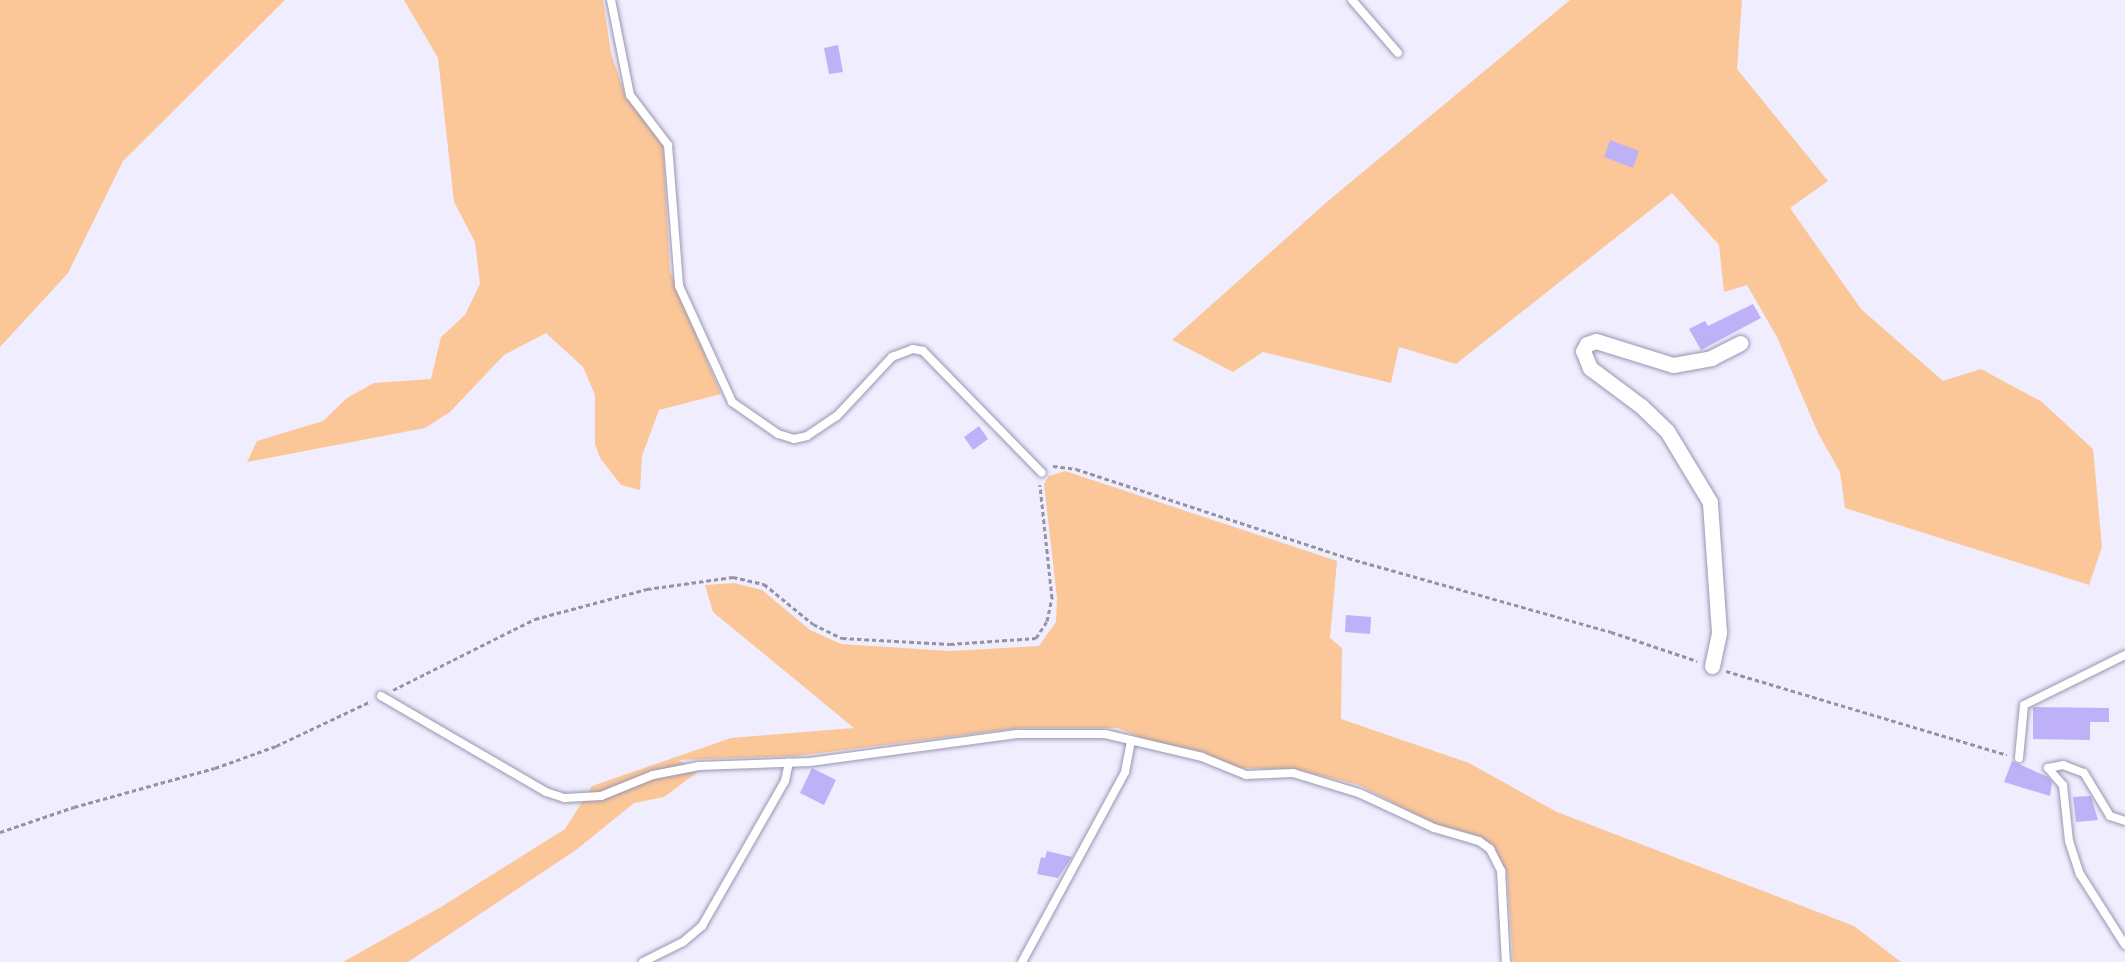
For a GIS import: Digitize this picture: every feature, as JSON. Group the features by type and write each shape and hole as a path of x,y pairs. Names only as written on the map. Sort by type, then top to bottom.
{"street":[{"path":"1712,666 1719,633 1710,502 1667,431 1641,406 1590,368 1583,351 1587,344 1596,341 1673,365 1711,358 1740,343"}],"lane":[{"path":"611,0 630,95 668,145 679,286 732,402 778,434 794,439 807,436 837,416 892,357 913,349 923,351 1042,473"},
{"path":"1352,0 1398,53"},
{"path":"2019,758 2024,705 2125,655"},
{"path":"381,696 546,792 565,798 601,796 653,775 699,766 789,762 1017,734 1104,734 1202,757 1246,775 1293,773 1359,793 1434,828 1479,841 1497,858 1502,871 1506,962"},
{"path":"1022,962 1125,772 1131,742"},
{"path":"643,962 683,942 702,926 785,781 789,762"},
{"path":"2125,821 2110,816 2084,773 2063,765 2048,768 2063,785 2069,841 2080,874 2125,945"}],"path":[{"path":"0,832 74,807 215,768 276,746 535,620 647,589 733,577 764,584 813,624 842,638 950,644 1036,638 1047,621 1052,598 1040,482 1042,473 1059,464 1348,558 1611,632 1712,666 2019,758"}],"shaded area":[{"path":"0,0 285,0 123,161 68,273 0,347"},
{"path":"404,0 603,0 611,53 626,98 652,125 663,145 670,271 721,394 659,410 642,456 640,490 621,485 600,458 595,444 595,395 583,367 546,333 504,355 450,412 425,428 247,462 257,441 323,421 347,398 374,383 431,379 441,337 465,315 480,284 475,242 454,202 438,58"},
{"path":"1570,0 1742,0 1737,69 1828,181 1790,208 1861,309 1943,381 1981,369 2042,402 2093,449 2102,547 2089,585 1845,508 1840,472 1818,433 1777,337 1747,285 1724,292 1719,245 1672,193 1456,364 1399,347 1391,383 1263,352 1233,372 1172,340 1328,201"},
{"path":"1065,471 1337,561 1330,638 1342,648 1341,719 1469,763 1557,812 1854,926 1901,962 1513,962 1507,872 1492,844 1478,836 1435,824 1359,785 1294,769 1230,768 1200,751 1148,741 1118,728 1019,728 796,756 678,760 699,771 664,797 634,803 576,850 408,962 343,962 441,907 565,829 592,786 731,738 854,728 713,612 705,585 734,583 762,590 810,630 841,644 950,651 1039,646 1056,622 1057,598 1044,484 1049,476"}],"building":[{"path":"838,45 843,72 829,74 824,48"},
{"path":"1610,140 1639,151 1633,168 1604,157"},
{"path":"1753,304 1761,318 1701,350 1689,329 1705,321 1708,326"},
{"path":"979,426 988,439 973,450 964,437"},
{"path":"1346,615 1371,617 1370,634 1345,632"},
{"path":"2033,707 2109,708 2109,722 2090,722 2090,740 2033,739"},
{"path":"2012,761 2048,777 2052,782 2050,796 2004,782"},
{"path":"812,768 836,780 824,805 800,793"},
{"path":"2091,796 2098,820 2076,822 2073,797"},
{"path":"1047,851 1072,857 1058,878 1037,874 1041,857 1045,858"}]}
